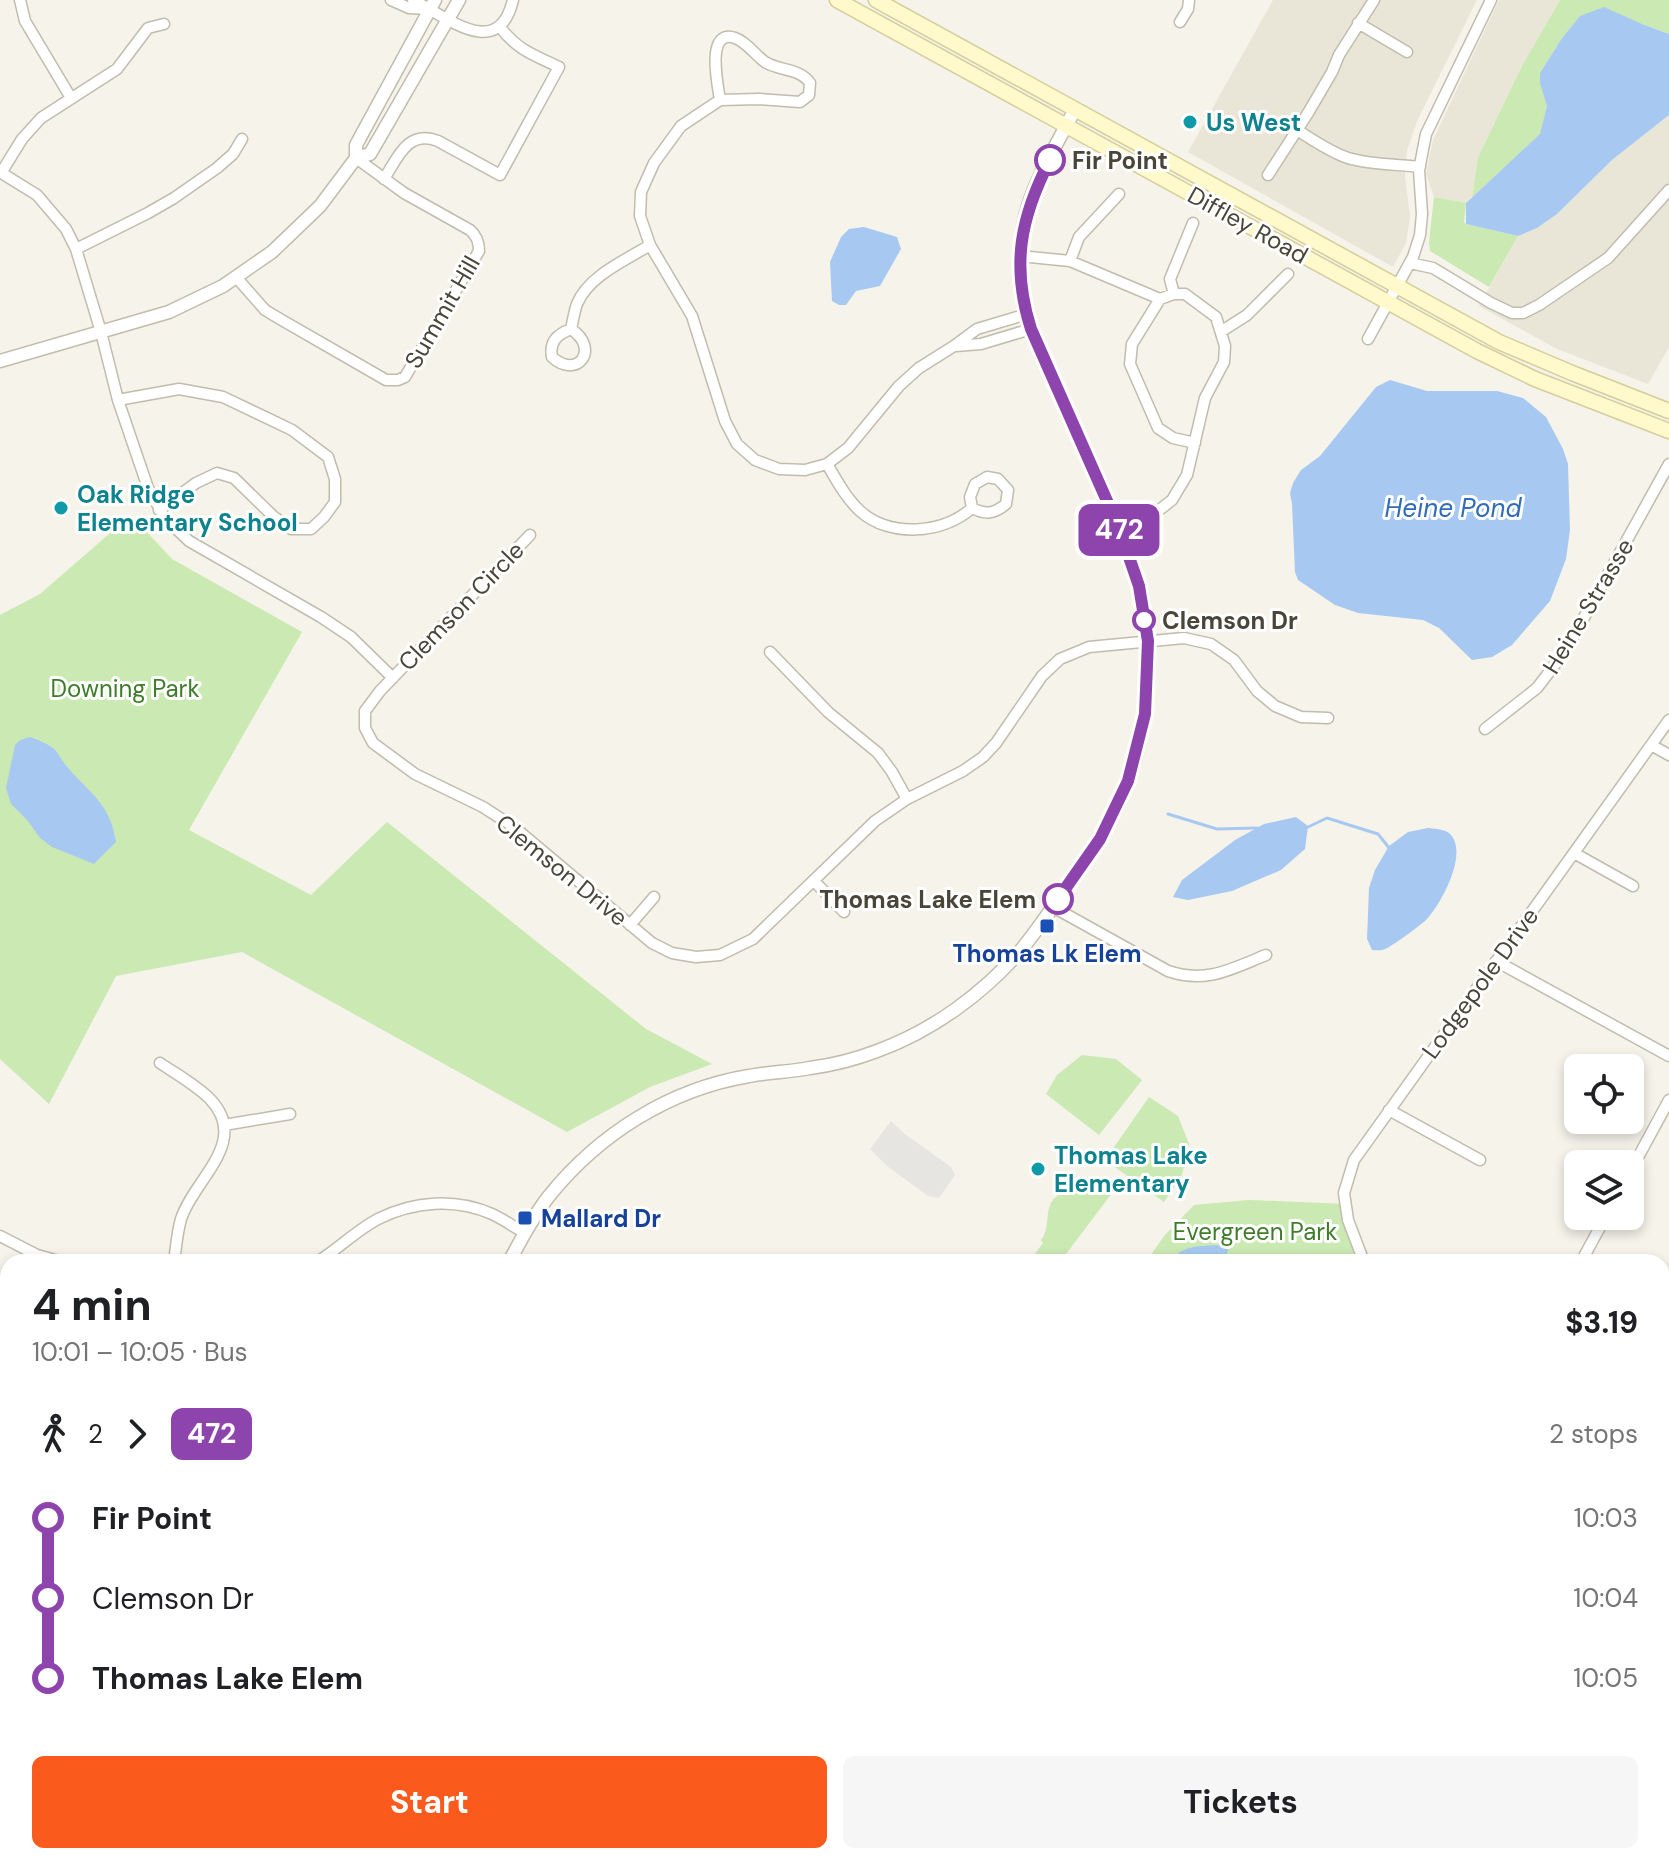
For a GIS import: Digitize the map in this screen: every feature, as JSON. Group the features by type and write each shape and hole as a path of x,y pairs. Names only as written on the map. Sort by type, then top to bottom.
{"main road":[{"name":"Diffley Road","path":"837,0 1067,126 1393,294 1572,373 1669,411"},
{"name":"Diffley Road","path":"876,0 1075,109 1393,294 1477,351 1535,379 1669,431"}],"street":[{"path":"20,0 25,21 71,98"},
{"path":"391,0 409,8 432,4"},
{"path":"413,0 432,4 448,20 483,34 500,27 508,17 513,0"},
{"path":"356,158 370,154 459,0"},
{"path":"1180,22 1188,9 1189,0"},
{"path":"1268,175 1374,0"},
{"path":"1368,339 1410,263 1420,235 1420,167 1426,134 1491,0"},
{"path":"0,361 169,312 223,286 272,252 320,206 356,158 356,145 432,4"},
{"path":"1358,23 1407,52"},
{"path":"164,24 148,28 117,69 41,118 30,128 0,172 37,195 66,229 76,249 118,400 159,510 189,541 351,637 393,678"},
{"path":"384,179 407,144 430,137 500,175 559,67 518,47 500,27"},
{"path":"720,100 715,55 718,44 727,37 739,40 764,61 801,74 810,83 809,95 800,102 720,100 681,126 654,163 641,192 640,216 650,245 692,316 725,421 737,444 755,460 779,469 805,470 827,464 848,448 899,386 919,368 977,329 1027,314"},
{"path":"513,1254 547,1199 573,1169 601,1143 633,1120 668,1101 710,1085 748,1076 814,1068 880,1050 949,1014 987,984 1021,950 1100,839 1128,781 1145,714 1148,641 1139,586 1119,528 1031,329 1020,280 1024,227 1033,192 1075,109"},
{"path":"1297,130 1335,153 1359,161 1420,167"},
{"path":"76,249 174,198 217,168 233,154 242,139"},
{"name":"Summit Hill","path":"236,277 265,310 280,319 386,380 405,377 479,251 479,244 470,230 404,193 356,158"},
{"path":"1410,263 1433,268 1491,303 1512,313 1523,313 1608,258 1669,190"},
{"path":"1070,261 1079,237 1119,194"},
{"path":"1174,294 1170,279 1193,223"},
{"path":"571,329 577,304 585,290 599,277 650,245"},
{"path":"1020,256 1070,261 1160,299"},
{"path":"1222,331 1247,315 1288,274"},
{"path":"1119,528 1158,511 1172,500 1187,475 1195,443 1205,398 1224,362 1225,346 1216,317 1185,294 1174,294 1160,299 1132,344 1130,364 1158,428 1173,438 1195,443"},
{"path":"954,346 981,344 1031,329"},
{"path":"118,400 179,389 223,397 292,430 328,457 335,479 335,502 311,529 291,529 234,478 217,473 196,483 159,510"},
{"path":"827,464 845,495 863,514 888,526 917,530 945,525 972,508"},
{"name":"Heine Strasse","path":"1485,729 1537,688 1551,672 1669,464"},
{"name":"Clemson Circle","path":"393,678 530,535"},
{"name":"Clemson Drive","path":"393,678 365,711 365,728 373,743 415,774 483,807 514,827 652,943 672,953 696,957 720,955 753,939 875,821 907,799 963,771 983,757 1042,676 1060,659 1089,647 1184,638 1211,644 1234,660 1257,691 1275,706 1301,717 1328,718"},
{"path":"770,652 828,712 878,753 907,799"},
{"name":"Lodgepole Drive","path":"1361,1254 1348,1220 1344,1193 1354,1160 1669,720"},
{"path":"1651,745 1669,755"},
{"path":"1574,853 1633,886"},
{"path":"814,881 844,912"},
{"path":"630,925 654,897"},
{"path":"1053,907 1168,971 1184,976 1214,976 1266,955"},
{"path":"1496,961 1669,1056"},
{"path":"160,1063 209,1099 219,1111 224,1125 220,1155 189,1202 181,1220 175,1254"},
{"path":"1642,1150 1669,1100"},
{"path":"1389,1110 1480,1160"},
{"path":"224,1125 290,1114"},
{"path":"328,1254 376,1219 417,1204 442,1203 470,1207 493,1214 525,1233"},
{"path":"1585,1254 1598,1230"},
{"path":"0,1236 35,1254"}],"shaded area":[{"path":"1273,0 1477,0 1418,119 1407,150 1405,176 1410,217 1406,243 1393,267 1188,152"},
{"path":"1499,0 1560,0 1522,66 1478,157 1472,197 1466,203 1434,197 1426,174 1433,140"},
{"path":"1669,115 1669,347 1648,384 1557,349 1479,306 1518,236 1557,214 1612,160"},
{"path":"891,1121 951,1167 955,1175 939,1198 928,1196 887,1166 870,1149"}],"green space":[{"path":"1560,0 1669,0 1669,34 1642,24 1580,16 1540,73 1547,106 1541,134 1472,197 1478,157 1522,66"},
{"path":"1434,197 1466,203 1466,224 1518,236 1489,287 1430,251"},
{"name":"Downing Park","path":"117,527 145,530 172,559 302,632 189,830 311,895 387,822 646,1029 712,1064 650,1087 567,1132 242,952 116,976 49,1104 0,1059 0,615 40,594"},
{"path":"1082,1055 1116,1059 1142,1080 1099,1135 1046,1094 1057,1075"},
{"path":"1149,1097 1178,1116 1189,1144 1182,1175 1164,1202 1105,1160"},
{"path":"1092,1179 1112,1193 1066,1254 1035,1254 1043,1243 1041,1240 1053,1200 1077,1183"},
{"name":"Evergreen Park","path":"1249,1200 1346,1204 1362,1254 1152,1254 1194,1205"}],"water":[{"path":"1604,7 1669,34 1669,115 1612,160 1557,214 1537,228 1518,236 1466,224 1466,203 1540,134 1547,106 1540,73 1562,38 1580,16"},
{"path":"864,227 897,237 901,249 880,286 856,291 846,305 839,305 832,301 830,262 841,237 849,229"},
{"name":"Heine Pond","path":"1390,380 1427,391 1497,391 1523,398 1546,417 1563,449 1568,464 1570,530 1566,559 1550,601 1512,645 1492,657 1472,660 1439,628 1423,620 1358,613 1335,605 1298,580 1295,572 1290,493 1293,483 1301,470 1320,456 1376,387"},
{"path":"30,737 55,750 109,816 116,842 94,864 52,847 40,838 11,804 6,788 15,745"},
{"path":"1296,817 1308,826 1305,849 1281,870 1232,891 1188,900 1173,897 1182,880 1235,840 1264,824"},
{"path":"1428,828 1447,832 1455,844 1455,866 1445,891 1423,923 1388,947 1372,950 1367,939 1369,888 1375,870 1389,846 1408,832"},
{"path":"1219,1245 1228,1249 1227,1254 1178,1254 1198,1246"}],"waterway":[{"path":"1168,814 1217,829 1257,828"},
{"path":"1306,828 1327,818 1378,834 1390,849"}],"bus line":[{"name":"472","path":"1050,160 1033,192 1024,227 1020,280 1031,329 1119,528 1139,586 1148,641 1145,714 1128,781 1100,839 1058,899"}],"place":[{"name":"Us West","path":"1190,122"},
{"name":"Fir Point","path":"1050,160"},
{"name":"Oak Ridge Elementary School","path":"61,508"},
{"name":"Clemson Dr","path":"1144,620"},
{"name":"Thomas Lake Elem","path":"1058,899"},
{"name":"Thomas Lk Elem","path":"1047,926"},
{"name":"Thomas Lake Elementary","path":"1038,1169"},
{"name":"Mallard Dr","path":"525,1218"}]}
